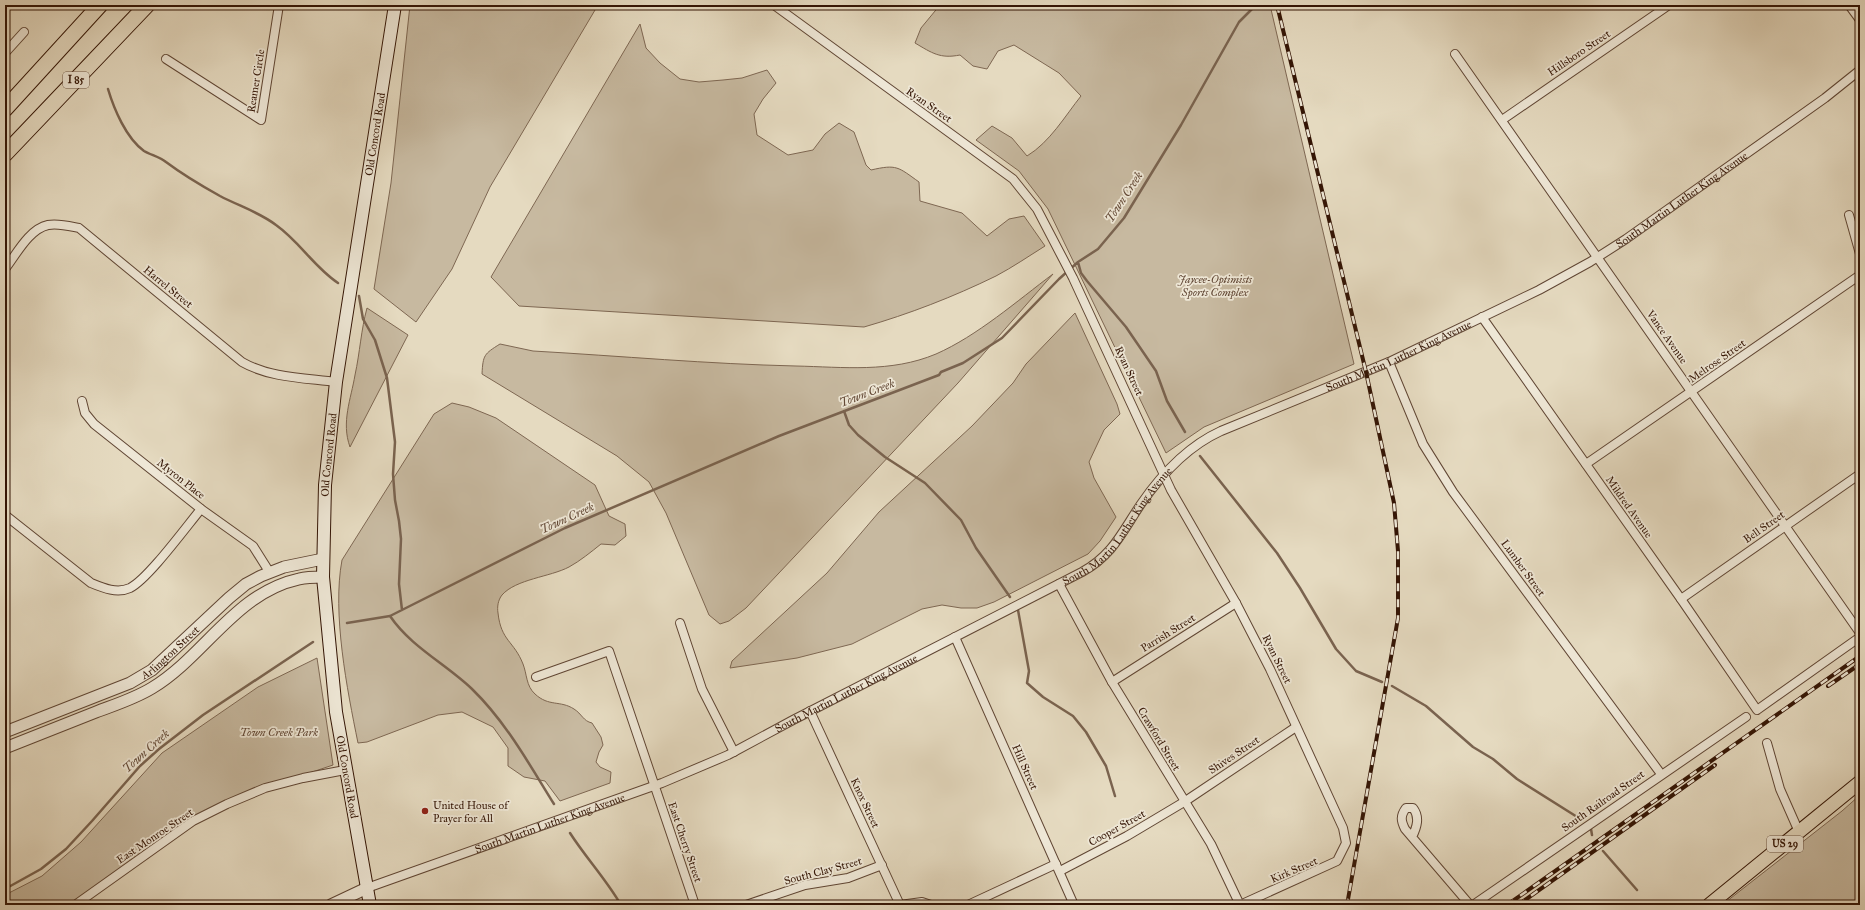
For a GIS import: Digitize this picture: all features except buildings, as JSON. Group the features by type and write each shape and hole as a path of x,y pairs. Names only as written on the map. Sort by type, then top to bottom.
{"highway":[{"path":"5,109 100,5"},
{"name":"I 85","path":"5,154 146,5"}],"main road":[{"name":"Old Concord Road","path":"370,905 336,712 323,577 325,485 336,382 395,5"},
{"name":"US 29","path":"1710,905 1860,782"}],"street":[{"name":"Reamer Circle","path":"166,59 261,120 279,5"},
{"name":"Ryan Street","path":"774,5 1013,179 1037,209 1073,278 1179,505 1236,603 1270,669 1343,828 1346,843"},
{"name":"Hillsboro Street","path":"1502,120 1669,5"},
{"path":"1849,5 1860,20"},
{"path":"5,53 24,32"},
{"name":"Vance Avenue","path":"1455,54 1860,633"},
{"name":"South Martin Luther King Avenue","path":"332,905 367,888 654,786 734,752 810,711 1092,567 1109,552 1121,538 1143,502 1165,475 1190,450 1214,434 1388,362 1539,290 1598,258 1825,98 1860,70"},
{"path":"1849,215 1860,254"},
{"name":"Harrel Street","path":"5,269 32,233 47,225 62,225 79,228 242,362 253,368 281,375 336,382"},
{"name":"Melrose Street","path":"1586,464 1860,275"},
{"name":"Mildred Avenue","path":"1482,317 1681,599 1757,710 1860,637"},
{"name":"Lumber Street","path":"1388,362 1423,444 1446,481 1661,774"},
{"name":"Myron Place","path":"82,401 85,413 94,424 201,509 253,546 270,572"},
{"name":"Bell Street","path":"1681,599 1860,474"},
{"path":"5,515 91,583 104,589 117,590 130,588 144,577 201,509"},
{"name":"Arlington Street","path":"5,732 130,683 152,670 246,584 284,567 323,559"},
{"path":"218,629 242,598 270,580 270,572"},
{"name":"Arlington Street","path":"5,748 131,698 151,688 183,663 251,600 269,589 300,578 323,577"},
{"name":"Crawford Street","path":"1059,584 1112,682 1211,844 1240,905"},
{"name":"Parrish Street","path":"1112,682 1236,603"},
{"path":"680,623 702,689 734,752"},
{"name":"Hill Street","path":"955,637 1074,905"},
{"name":"East Cherry Street","path":"536,677 609,651 695,905"},
{"name":"Knox Street","path":"810,711 900,905"},
{"name":"South Railroad Street","path":"1473,905 1661,774 1746,717"},
{"name":"Shives Street","path":"1184,802 1296,727"},
{"path":"1767,743 1780,790 1799,832"},
{"name":"East Monroe Street","path":"75,905 193,821 227,804 265,788 303,778 345,770"},
{"name":"Cooper Street","path":"968,905 1058,868 1127,836 1184,802"},
{"path":"1411,835 1470,905"},
{"name":"Kirk Street","path":"1240,905 1337,862 1346,843"},
{"name":"South Clay Street","path":"746,905 805,885 848,878 882,865"},
{"path":"900,905 922,902 931,905"}],"green space":[{"path":"410,5 598,5 490,187 452,269 416,322 374,289 391,183"},
{"name":"Jaycee-Optimists Sports Complex","path":"940,5 1270,5 1354,364 1204,427 1166,453 1048,209 1019,171 976,140 992,126 1012,138 1027,156 1043,144 1081,96 1059,73 1014,45 998,51 987,69 973,66 960,55 941,56 926,50 915,43 921,28"},
{"path":"640,24 646,48 660,63 680,79 699,82 723,80 742,78 767,70 776,83 763,99 754,114 757,135 788,155 813,150 825,134 839,123 854,132 866,165 871,170 887,167 897,168 919,182 920,201 962,213 987,236 1009,219 1024,216 1045,246 1002,273 964,291 914,311 864,327 519,306 491,277"},
{"path":"1053,274 958,383 746,608 729,621 720,624 709,615 666,513 649,482 617,456 482,374 485,356 500,344 533,351 730,364 867,368 902,364 936,354 967,338"},
{"path":"367,308 408,335 350,447 346,429 348,411"},
{"path":"1075,313 1117,404 1120,414 1104,430 1089,462 1094,478 1116,517 1100,541 1088,554 994,602 977,608 961,608 942,605 922,609 852,644 797,658 730,668 732,661 827,573 879,512 972,426 1013,383 1026,364"},
{"path":"452,403 469,407 496,418 595,485 609,516 625,524 626,536 615,545 601,544 569,567 516,585 502,595 498,604 498,613 502,630 519,656 528,684 532,691 545,701 569,706 574,709 587,721 592,723 601,737 603,745 596,762 600,767 611,772 610,783 560,801 545,781 524,777 508,766 508,748 493,727 462,712 438,715 367,742 358,743 349,699 342,651 339,581 342,560 434,414"},
{"name":"Town Creek Park","path":"317,658 333,765 265,788 193,821 75,905 5,905 5,895 42,876 81,842 162,753 258,687"},
{"path":"1860,795 1860,905 1722,905 1842,811"}],"waterway":[{"name":"Town Creek","path":"347,623 390,616 565,528 779,436 939,375 941,372 963,363 1002,338 1059,279 1078,262 1098,249 1124,218 1181,125 1239,22 1256,5"},
{"path":"108,89 117,114 126,131 144,151 164,160 185,175 220,196 269,220 285,232 329,277 338,283"},
{"path":"1078,262 1081,273 1126,327 1156,371 1167,401 1185,432"},
{"path":"359,296 363,319 375,340 387,378 395,442 393,474 401,539 399,584 402,610"},
{"path":"844,411 849,425 858,435 885,457 925,483 961,520 976,548 1010,597"},
{"path":"1200,456 1277,553 1300,588 1336,649 1356,671 1382,682"},
{"path":"1018,610 1029,671 1027,683 1043,697 1073,716 1086,732 1106,766 1115,796"},
{"path":"390,616 408,637 462,680 496,715 554,804"},
{"name":"Town Creek","path":"5,889 41,869 66,849 140,766 159,749 203,715 313,642"},
{"path":"1392,686 1426,706 1473,747 1493,759 1517,779 1582,820"},
{"path":"1591,829 1592,835"},
{"path":"570,833 621,905"},
{"path":"1603,851 1637,890"}],"railway":[{"path":"1277,5 1366,372 1394,503 1398,551 1398,618 1347,905"},
{"path":"1507,905 1860,656"},
{"path":"1828,686 1860,664"},
{"path":"1518,905 1715,765"}],"place":[{"name":"United House of Prayer for All","path":"425,811"}]}
